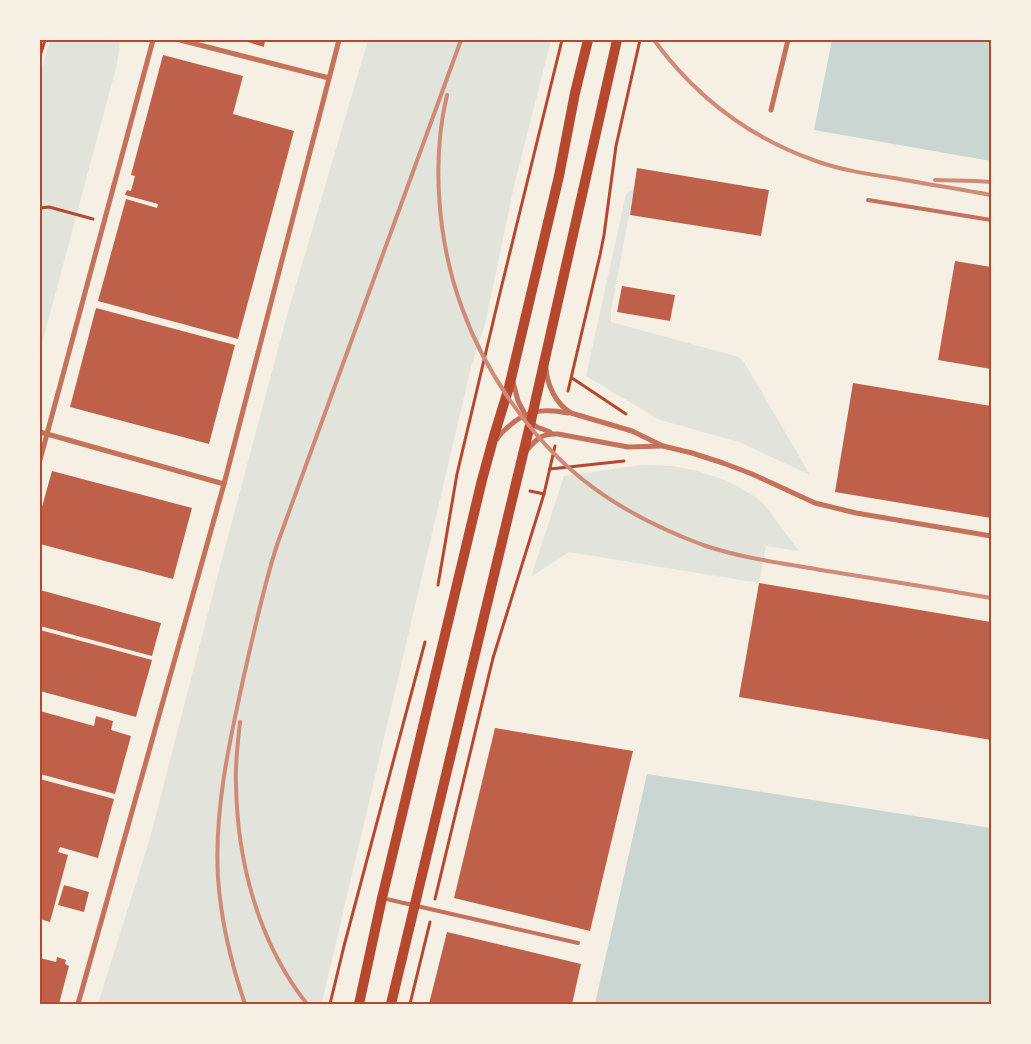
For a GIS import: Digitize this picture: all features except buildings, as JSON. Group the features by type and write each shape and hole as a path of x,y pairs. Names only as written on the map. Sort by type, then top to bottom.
{"main road":[{"path":"359,1004 382,898 488,456 509,387 559,176 575,93 588,40"},
{"path":"391,1004 517,477 529,416 546,355 617,40"}],"street":[{"path":"40,460 153,40"},
{"path":"180,40 329,78"},
{"path":"78,1004 224,484 339,40"},
{"path":"772,110 788,40"},
{"path":"546,355 546,372 554,396 564,409 578,416"},
{"path":"515,359 513,380 518,401 537,427 558,434"},
{"path":"488,456 498,437 511,424 545,410 563,412 632,431 663,446 723,463 752,474 797,496 832,508 991,536"},
{"path":"40,432 224,484"},
{"path":"517,477 526,451 532,444 549,433 628,447 663,446"}],"lane":[{"path":"868,200 991,220"},
{"path":"382,898 578,943"}],"path":[{"path":"40,56 45,40"},
{"path":"438,589 457,474 562,40"},
{"path":"564,409 602,248 616,146 640,40"},
{"path":"40,208 49,207 103,222"},
{"path":"572,378 629,416"},
{"path":"410,1004 493,658 544,494 558,434"},
{"path":"550,469 630,460"},
{"path":"330,1004 426,636"}],"shaded area":[{"path":"50,40 120,40 117,64 40,351 40,74"},
{"path":"368,40 551,40 514,186 485,325 472,363 324,994 321,1004 98,1004 150,838 286,319"},
{"path":"832,40 991,40 991,161 814,130"},
{"path":"634,189 611,311 611,322 739,357 744,362 810,475 739,442 660,420 586,376 626,194"},
{"path":"641,465 673,466 698,471 725,480 749,493 762,502 799,551 766,546 759,583 569,552 531,577 564,476"},
{"path":"647,774 991,828 991,1004 595,1004"}],"railway":[{"path":"245,1004 235,973 224,926 219,894 217,852 224,774 245,671 264,590 278,542 461,40"},
{"path":"654,40 687,79 706,97 747,127 792,151 816,161 845,169 991,195"},
{"path":"447,95 439,147 439,202 442,230 454,283 472,332 496,379 527,423 563,462 596,490 625,508 655,525 703,545 761,560 991,598"},
{"path":"935,180 991,182"},
{"path":"240,722 236,760 237,812 246,871 253,900 275,954 307,1004"}]}
